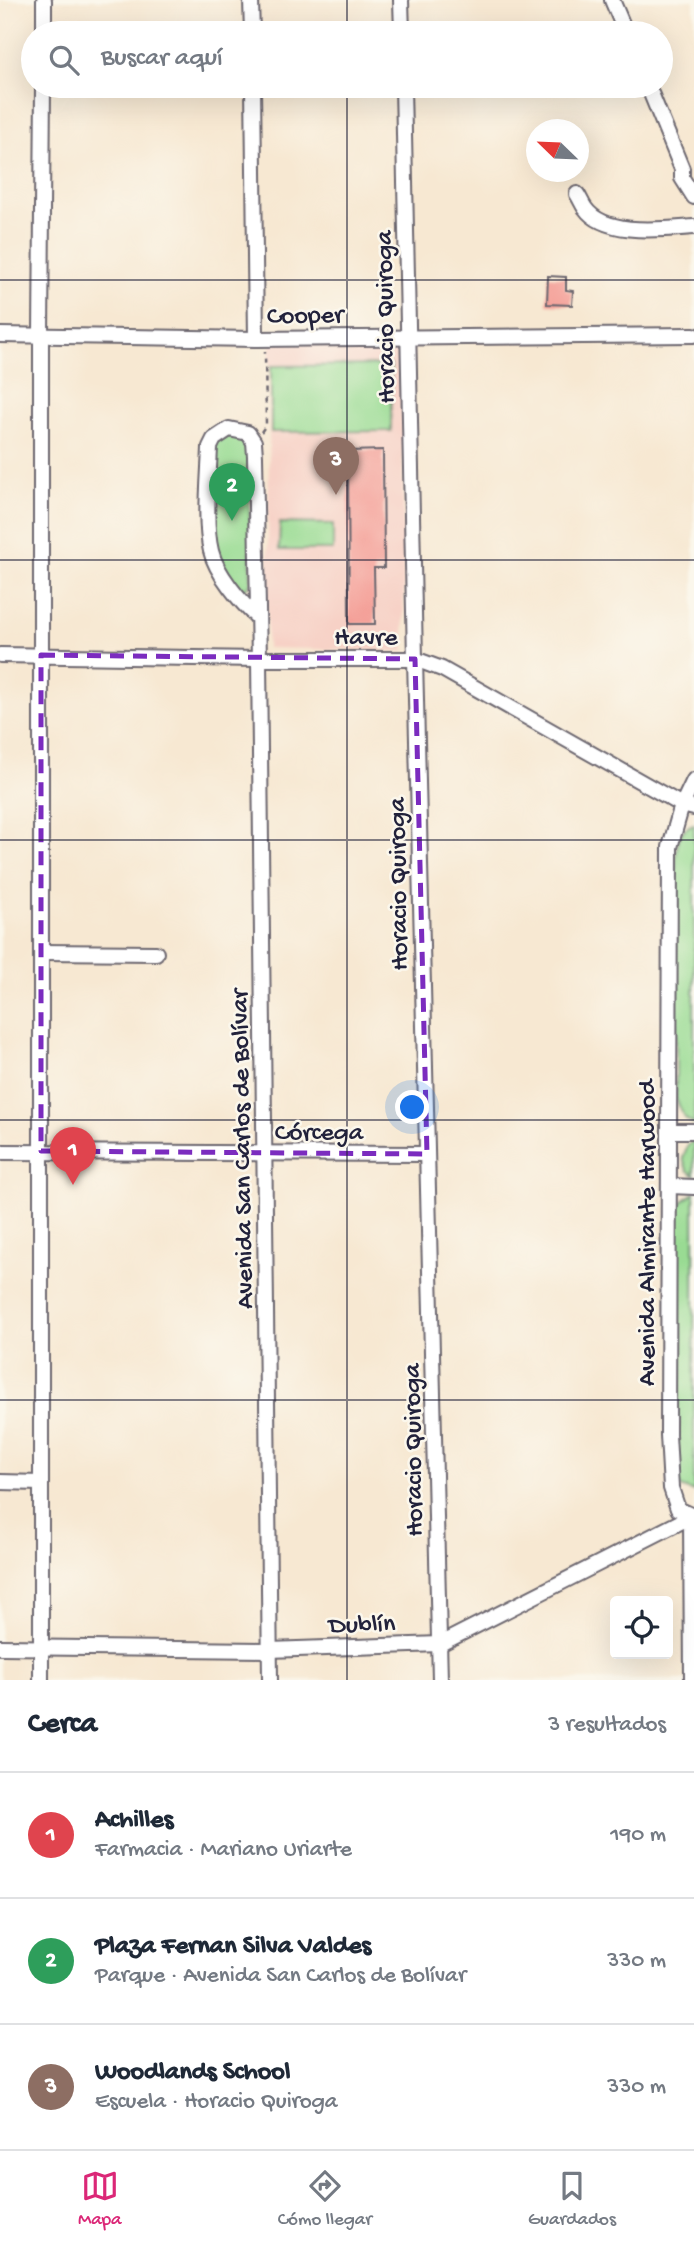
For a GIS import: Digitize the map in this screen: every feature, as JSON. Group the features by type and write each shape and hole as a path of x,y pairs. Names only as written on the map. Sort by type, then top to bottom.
{"street":[{"path":"44,0 44,21"},
{"path":"251,0 252,21"},
{"path":"401,0 402,21"},
{"path":"612,0 621,21"},
{"path":"41,1680 43,98"},
{"path":"253,98 261,339"},
{"name":"Horacio Quiroga","path":"403,98 440,1680"},
{"path":"654,98 688,173 682,178 694,197"},
{"path":"577,194 586,210 614,226 650,230 694,227"},
{"name":"Cooper","path":"0,335 261,339 694,335"},
{"name":"Avenida San Carlos de Bolívar","path":"258,618 243,606 217,566 211,554 208,537 210,447 214,439 229,429 248,433 254,442 259,660 270,1680"},
{"name":"Havre","path":"0,655 259,660 415,659 442,669 688,806"},
{"name":"Avenida Almirante Harwood","path":"693,1515 678,1509 671,1488 668,1435 670,847 688,806 694,780"},
{"path":"41,952 156,953"},
{"path":"670,1131 694,1131"},
{"name":"Córcega","path":"0,1152 428,1154"},
{"path":"670,1186 694,1186"},
{"path":"0,1482 41,1483"},
{"path":"692,1680 693,1515"},
{"name":"Dublín","path":"0,1647 269,1650 440,1644 693,1515"}],"path":[{"path":"261,339 266,425"}],"highlighted area":[{"path":"41,655 415,659 427,1154 41,1151"}],"shaded area":[{"path":"402,342 404,651 267,648 270,343"}],"green space":[{"path":"391,365 391,431 271,432 271,366"},
{"path":"220,435 242,435 248,443 251,583 245,589 234,585 214,545 215,441"},
{"path":"280,523 333,524 333,550 279,550"},
{"path":"694,824 694,1124 684,1117 676,1099 676,856 682,833"},
{"path":"694,1140 694,1175 687,1170 683,1158 688,1145"},
{"path":"694,1193 694,1492 680,1487 675,1473 675,1217 682,1202"}],"building":[{"path":"548,276 566,277 566,290 573,291 572,305 547,304"},
{"path":"383,450 384,568 374,568 375,624 349,624 348,451"}],"place":[{"name":"Woodlands School","path":"336,495"},
{"name":"Plaza Fernan Silva Valdes","path":"232,521"},
{"name":"Achilles","path":"73,1185"}]}
